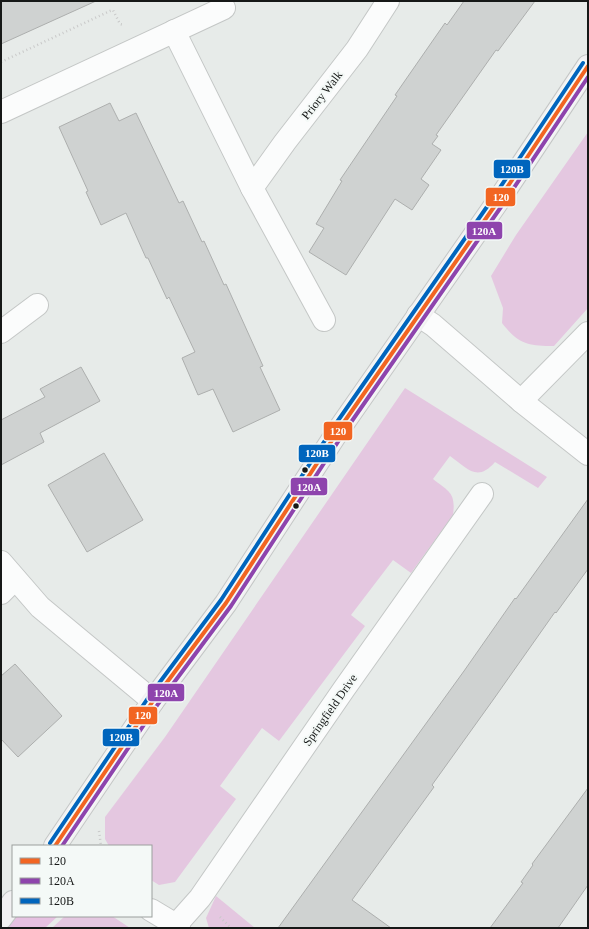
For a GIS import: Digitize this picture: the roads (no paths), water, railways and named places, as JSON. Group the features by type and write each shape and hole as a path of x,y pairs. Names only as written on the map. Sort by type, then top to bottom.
{"main road":[{"path":"56,845 152,701 226,603 342,425 496,204 588,66"},
{"path":"1,918 12,903"}],"street":[{"name":"Priory Walk","path":"252,188 285,142 357,49 388,1"},
{"path":"1,112 224,8"},
{"path":"174,31 252,188 324,320"},
{"path":"1,332 37,305"},
{"path":"418,315 433,325 521,401 588,454"},
{"path":"521,401 588,333"},
{"name":"Springfield Drive","path":"178,926 200,898 344,689 482,494"},
{"path":"1,562 8,586 40,607 152,701"},
{"path":"152,911 178,926"}]}
